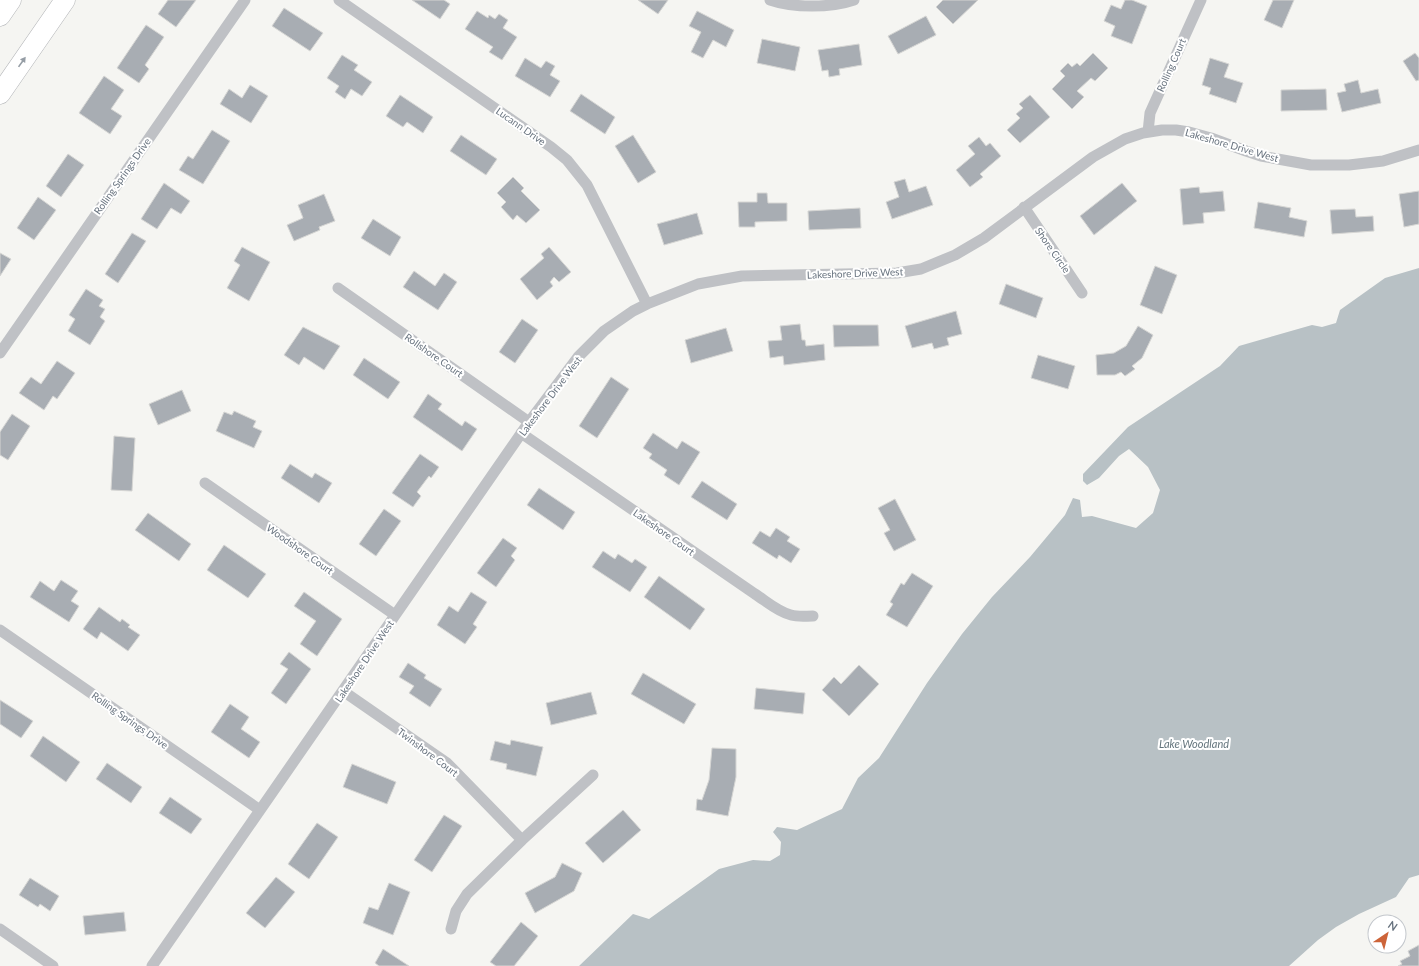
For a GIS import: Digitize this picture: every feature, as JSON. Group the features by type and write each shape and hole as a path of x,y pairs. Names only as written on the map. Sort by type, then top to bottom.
{"highway":[{"path":"0,13 10,0"},
{"path":"0,16 10,0"},
{"path":"0,94 64,1"}],"street":[{"name":"Rolling Springs Drive","path":"0,353 245,0"},
{"name":"Lucann Drive","path":"339,0 567,160 578,171 587,185 647,304"},
{"path":"770,0 803,5 829,5 854,0"},
{"name":"Rolling Court","path":"1148,132 1150,113 1201,0"},
{"name":"Lakeshore Drive West","path":"152,966 521,433 568,368 604,331 633,311 698,284 742,276 897,273 921,269 955,255 984,238 1093,157 1125,139 1148,132 1176,130 1190,132 1256,154 1311,165 1349,165 1383,160 1419,150"},
{"name":"Shore Circle","path":"1024,208 1082,293"},
{"name":"Rollshore Court","path":"338,288 529,422"},
{"name":"Lakeshore Court","path":"521,433 777,608 789,615 813,616"},
{"name":"Woodshore Court","path":"206,483 395,615"},
{"name":"Rolling Springs Drive","path":"0,630 260,810"},
{"name":"Twinshore Court","path":"343,691 447,764 522,840"},
{"path":"451,929 456,911 464,899 522,840 593,775"},
{"path":"0,929 53,966"}],"water":[{"name":"Lake Woodland","path":"1419,268 1419,875 1409,878 1396,897 1359,914 1336,927 1318,940 1289,966 579,966 633,914 649,919 719,869 753,860 770,861 780,855 781,842 773,832 777,827 797,830 842,809 858,778 879,758 927,683 962,634 992,597 1030,557 1065,515 1073,498 1080,500 1082,517 1092,516 1136,528 1153,513 1160,490 1148,467 1129,449 1119,456 1099,478 1087,485 1083,481 1083,474 1128,427 1220,366 1239,346 1312,325 1322,327 1336,323 1340,310 1385,278"}],"building":[{"path":"168,0 196,0 176,27 158,14"},
{"path":"412,0 444,0 450,4 440,19"},
{"path":"638,0 668,0 658,14"},
{"path":"943,0 978,0 953,24 936,7"},
{"path":"1125,0 1132,0 1147,6 1132,44 1111,36 1115,26 1104,21 1111,5 1121,9"},
{"path":"1273,0 1294,0 1282,28 1264,20"},
{"path":"284,8 323,33 310,51 272,26"},
{"path":"477,11 488,18 489,15 495,19 499,14 508,20 503,28 517,37 502,60 489,52 493,47 465,29"},
{"path":"697,11 734,30 726,47 713,40 703,58 691,52 701,32 689,26"},
{"path":"926,16 936,35 898,54 888,36"},
{"path":"146,25 164,37 145,65 149,69 139,83 117,68"},
{"path":"762,39 800,47 795,71 757,63"},
{"path":"859,44 862,65 839,69 840,75 829,77 828,70 822,71 818,50"},
{"path":"1093,53 1108,68 1095,81 1091,78 1077,91 1084,97 1072,109 1052,89 1065,76 1060,71 1068,63 1072,67 1077,63 1080,66"},
{"path":"1415,53 1419,58 1419,80 1416,81 1403,61"},
{"path":"342,55 358,65 354,70 372,82 362,96 351,89 345,99 335,92 339,86 327,78"},
{"path":"525,58 541,68 546,61 555,66 550,75 560,81 550,97 515,76"},
{"path":"1210,58 1229,64 1224,77 1243,83 1236,103 1209,94 1211,88 1202,85"},
{"path":"104,76 124,90 111,109 122,116 110,134 79,113"},
{"path":"1358,80 1361,93 1378,89 1381,103 1342,112 1337,93 1346,91 1344,84"},
{"path":"250,85 268,96 251,123 220,104 229,89 242,98"},
{"path":"1326,89 1327,110 1281,111 1281,90"},
{"path":"581,94 615,117 605,134 570,111"},
{"path":"400,95 433,117 423,133 407,122 403,127 386,116"},
{"path":"1030,95 1050,117 1020,143 1007,130 1020,118 1016,114 1023,108 1019,104"},
{"path":"212,130 230,141 203,184 179,170 188,156 193,159"},
{"path":"461,135 497,159 486,175 450,151"},
{"path":"633,135 656,172 638,183 615,146"},
{"path":"979,137 986,146 990,143 1001,156 980,174 983,177 970,187 956,170 975,154 968,146"},
{"path":"68,154 84,165 61,197 46,186"},
{"path":"513,177 524,188 521,191 540,210 526,223 517,215 513,220 501,207 506,202 497,193"},
{"path":"905,179 909,192 926,186 933,205 892,219 886,202 899,197 894,182"},
{"path":"164,183 190,201 181,214 171,208 157,229 141,219"},
{"path":"1122,183 1137,201 1094,235 1080,216"},
{"path":"1199,187 1200,193 1223,191 1225,211 1203,213 1204,223 1183,225 1180,189"},
{"path":"1419,191 1419,224 1404,227 1399,194"},
{"path":"757,193 767,193 768,203 787,203 787,221 755,222 755,227 739,227 738,202 757,202"},
{"path":"324,194 335,221 319,227 320,230 294,241 287,225 303,218 298,205"},
{"path":"38,197 56,210 34,240 17,228"},
{"path":"1258,202 1291,208 1289,217 1307,221 1304,237 1254,228"},
{"path":"860,208 861,228 809,230 808,211"},
{"path":"1355,209 1356,217 1373,216 1374,231 1332,234 1330,210"},
{"path":"697,213 703,234 664,245 657,224"},
{"path":"373,219 401,237 390,256 361,238"},
{"path":"132,233 146,241 118,283 105,274"},
{"path":"242,247 270,262 249,301 227,288 240,265 234,261"},
{"path":"549,247 571,272 559,282 554,277 550,282 553,286 537,300 520,279 544,258 541,254"},
{"path":"0,253 11,259 0,276"},
{"path":"1155,266 1177,275 1162,314 1140,305"},
{"path":"414,271 435,286 444,273 457,282 438,310 403,287"},
{"path":"1006,284 1043,298 1036,318 999,304"},
{"path":"86,289 103,300 99,306 105,309 100,317 105,321 90,345 68,331 75,319 69,315"},
{"path":"956,311 962,334 947,338 949,345 934,349 932,343 912,348 905,326"},
{"path":"522,319 538,330 515,363 499,352"},
{"path":"800,324 802,340 805,340 806,346 824,344 825,360 784,365 783,356 770,358 768,341 782,340 780,326"},
{"path":"833,325 878,325 879,346 834,347"},
{"path":"1138,326 1153,335 1142,358 1132,366 1135,369 1125,376 1121,372 1115,375 1097,375 1096,355 1114,353 1126,346"},
{"path":"303,327 340,346 324,370 304,357 299,365 284,355"},
{"path":"726,328 733,351 691,363 685,340"},
{"path":"1038,355 1075,366 1068,389 1031,378"},
{"path":"364,358 400,382 388,399 353,375"},
{"path":"57,361 75,373 57,399 53,396 44,410 19,393 31,377 41,384"},
{"path":"611,377 629,389 597,438 579,426"},
{"path":"182,390 191,411 158,425 149,404"},
{"path":"428,394 442,404 438,409 462,426 465,421 477,429 462,451 413,417"},
{"path":"234,411 256,421 253,427 262,431 254,448 216,431 224,412 232,415"},
{"path":"12,414 30,426 8,460 0,455 0,432"},
{"path":"653,433 677,449 682,441 700,452 679,485 664,475 667,470 649,458 652,454 643,448"},
{"path":"114,436 135,438 132,491 111,490"},
{"path":"420,454 439,467 431,478 429,476 417,492 421,496 413,507 392,493"},
{"path":"290,464 312,478 315,473 332,483 319,503 281,478"},
{"path":"702,481 737,504 727,520 691,497"},
{"path":"539,488 575,512 563,530 527,505"},
{"path":"895,499 916,540 894,551 884,533 890,530 878,508"},
{"path":"384,509 401,521 376,556 359,544"},
{"path":"148,513 191,544 179,561 135,530"},
{"path":"776,528 790,537 787,541 800,549 791,563 779,555 777,559 752,543 760,531 770,537"},
{"path":"503,538 517,548 511,556 515,560 496,587 477,573"},
{"path":"224,545 266,574 248,598 207,570"},
{"path":"603,551 615,559 618,554 632,563 635,559 647,567 630,592 592,567"},
{"path":"912,573 933,586 907,627 886,615 893,604 890,602 901,583 904,585"},
{"path":"659,576 705,609 690,630 644,597"},
{"path":"61,580 78,591 71,601 79,606 69,622 30,597 40,581 54,591"},
{"path":"304,592 342,619 317,656 300,644 316,621 294,606"},
{"path":"471,592 487,602 473,624 477,627 465,644 437,625 449,606 458,612"},
{"path":"99,607 120,622 122,619 130,625 128,627 140,635 128,651 101,632 97,639 83,629"},
{"path":"289,652 311,669 286,704 271,693 288,669 280,664"},
{"path":"408,663 426,675 424,678 442,689 430,707 409,693 414,686 399,677"},
{"path":"859,665 879,684 849,716 822,690 834,677 841,684"},
{"path":"643,673 696,704 684,724 631,694"},
{"path":"756,688 805,693 803,714 754,709"},
{"path":"591,692 597,714 551,725 546,703"},
{"path":"0,700 33,721 21,738 0,724"},
{"path":"230,704 249,717 241,729 260,742 249,758 211,732"},
{"path":"43,736 80,762 66,782 30,756"},
{"path":"511,740 543,747 536,776 506,769 507,764 490,760 495,741 510,745"},
{"path":"712,748 736,749 736,777 728,816 696,810 697,799 702,800 709,780"},
{"path":"107,763 142,787 131,803 96,779"},
{"path":"352,764 396,782 387,804 343,787"},
{"path":"170,797 202,819 191,834 159,813"},
{"path":"623,810 641,830 603,863 585,843"},
{"path":"444,815 462,826 432,872 414,860"},
{"path":"317,823 338,837 309,879 288,864"},
{"path":"562,863 582,873 574,891 535,913 525,893 555,877"},
{"path":"276,877 295,892 265,928 246,913"},
{"path":"30,878 59,896 50,911 40,904 38,907 19,895"},
{"path":"389,883 410,892 393,935 363,923 369,907 378,910"},
{"path":"124,912 126,931 85,935 83,916"},
{"path":"521,922 538,936 514,966 496,966 490,962"},
{"path":"1419,945 1419,966 1398,966 1402,964 1400,961 1410,956 1408,951"},
{"path":"383,949 409,966 379,966 375,963"}]}
